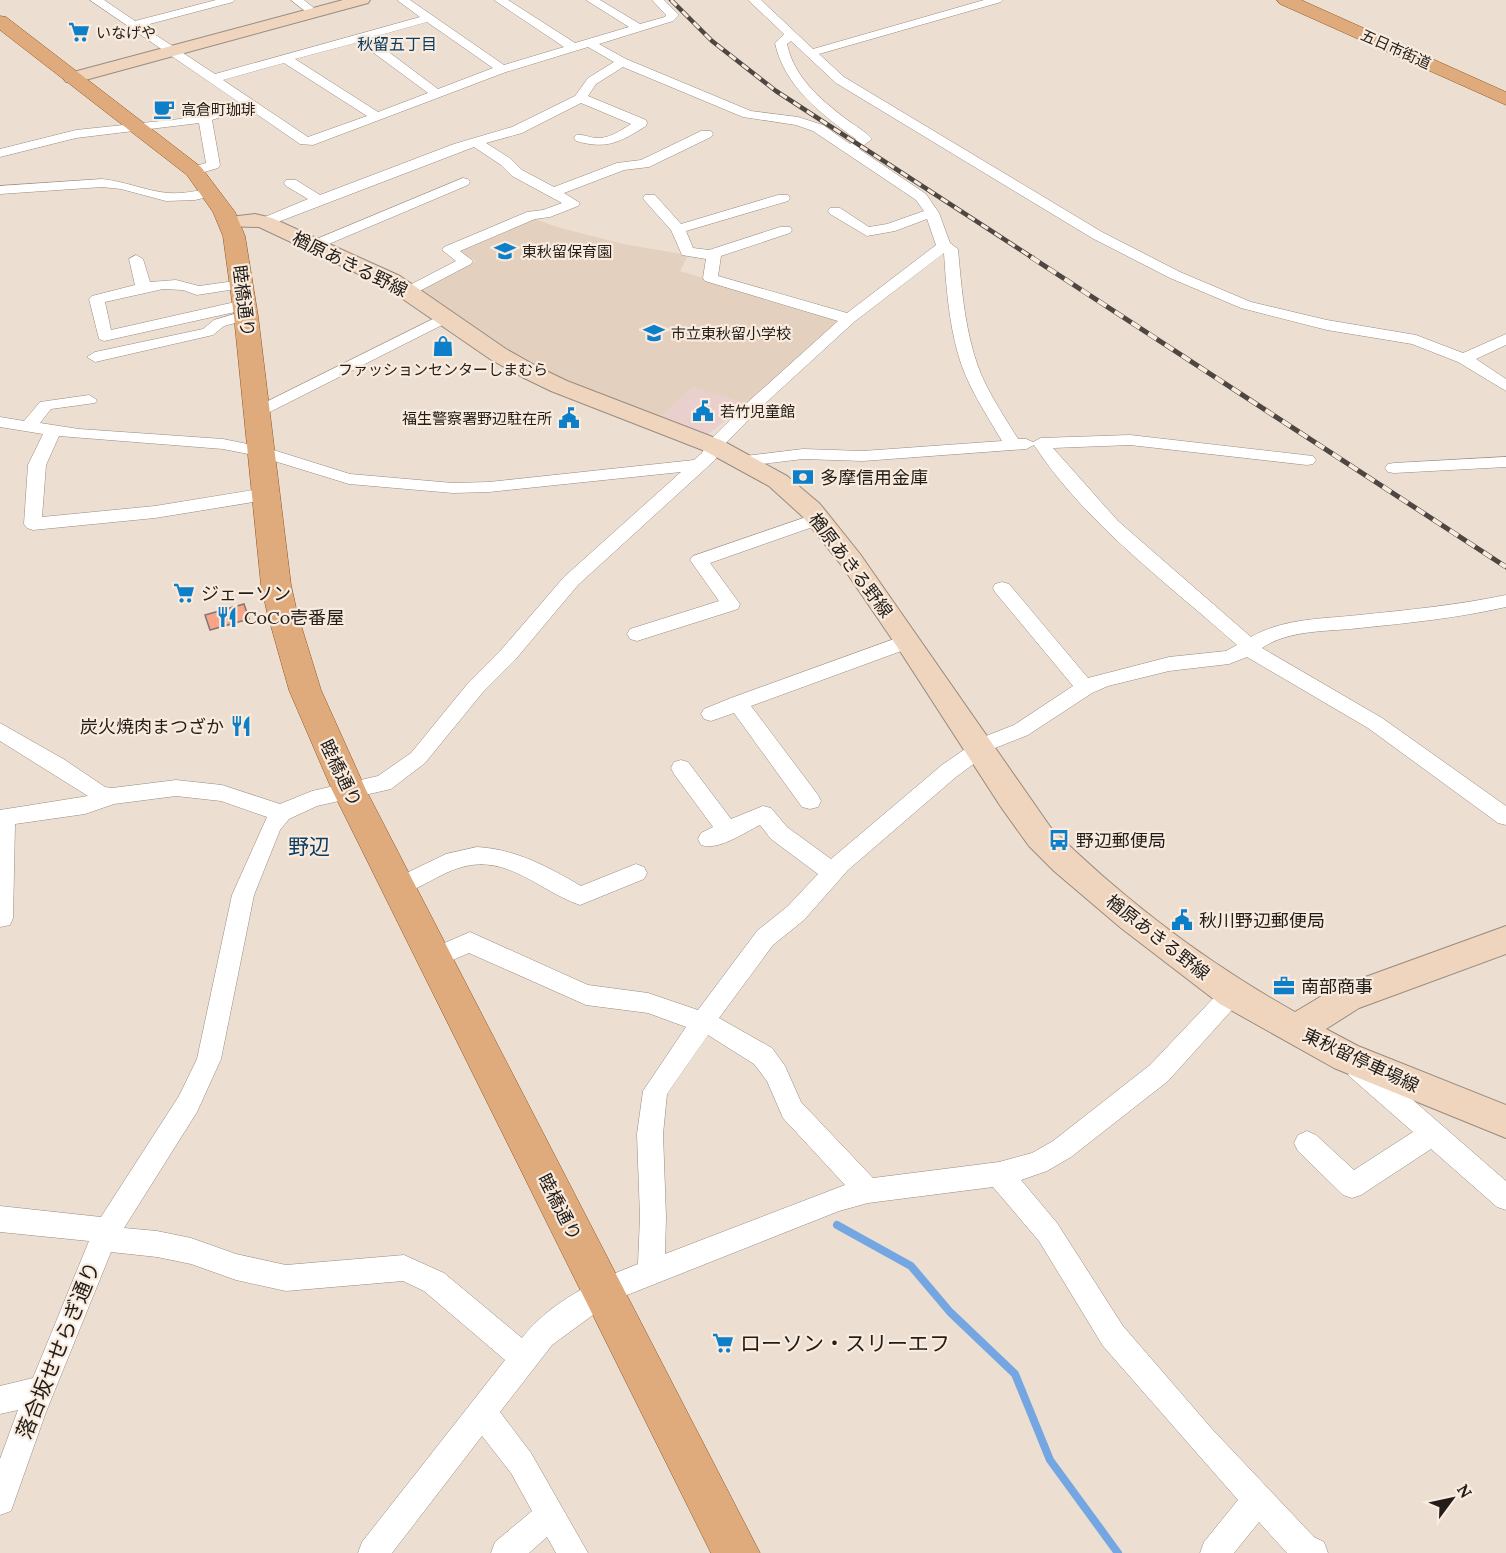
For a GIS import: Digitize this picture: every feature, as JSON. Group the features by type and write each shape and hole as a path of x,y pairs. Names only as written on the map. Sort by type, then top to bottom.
{"main road":[{"path":"72,78 362,0"},
{"name":"五日市街道","path":"1287,0 1506,99"},
{"name":"睦橋通り","path":"0,21 139,128 202,181 229,222 234,236 244,302 276,585 284,627 308,703 349,790 736,1553"},
{"name":"楢原あきる野線","path":"229,222 255,220 265,222 312,246 392,281 498,354 559,386 714,446 745,461 778,482 818,519 908,641 979,750 1040,837 1065,862 1132,919 1232,994 1295,1030"},
{"name":"東秋留停車場線","path":"1295,1030 1347,998 1506,940"},
{"name":"東秋留停車場線","path":"1295,1030 1346,1057 1506,1122"}],"street":[{"path":"98,0 305,141 378,117 502,69 669,19 673,15 658,0"},
{"path":"132,25 229,0"},
{"path":"297,0 314,13"},
{"path":"403,0 502,69"},
{"path":"500,0 572,47"},
{"path":"592,0 638,28"},
{"path":"754,0 840,80 1097,235 1175,275 1246,305 1327,325 1416,340 1464,358 1506,386"},
{"path":"811,53 997,0"},
{"path":"212,79 429,18"},
{"path":"790,35 781,42 782,55 786,63 833,118 865,139 851,149"},
{"path":"360,37 436,93"},
{"path":"588,42 622,62 748,114 798,121 818,128 921,197 932,213 944,246 951,249 953,279 966,355 990,408 1013,445"},
{"path":"285,58 378,117"},
{"path":"581,98 583,89 589,83 622,62"},
{"path":"265,222 476,142 517,130 581,98 640,123 610,142 595,143 581,138"},
{"path":"0,153 76,134 139,128 205,118 248,104"},
{"path":"0,190 102,183 122,185 166,197 195,196 213,165 205,118"},
{"path":"553,192 622,166 644,164 706,134"},
{"path":"409,291 466,261 449,250 532,215 545,214 573,203 517,173 506,162 476,142"},
{"path":"312,246 463,182"},
{"path":"291,183 319,200"},
{"path":"650,198 678,229 687,252 714,255 710,278 849,319"},
{"path":"678,229 783,198"},
{"path":"835,211 867,232 890,228 932,213"},
{"path":"709,255 785,230"},
{"path":"2,918 2,818 85,806 112,796 176,788 222,794 281,813 312,799 384,783 418,758 476,687 516,646 571,581 709,456 714,446 754,405 849,319 944,246"},
{"path":"119,263 142,258 144,289"},
{"path":"172,283 189,285 197,291 244,302 104,336 97,299 172,283"},
{"path":"95,357 208,332 244,302"},
{"path":"256,413 447,317"},
{"path":"1464,358 1506,339"},
{"path":"28,427 46,405 89,400"},
{"path":"0,422 53,431 138,440 223,444 261,452 349,479 453,488 489,487 698,465"},
{"path":"53,431 37,465 33,524 155,512 266,494"},
{"path":"745,461 803,454 863,456 1041,443 1130,440 1307,460"},
{"path":"1041,443 1053,461 1112,525 1157,567 1202,602 1245,642 1248,648 1423,755 1506,817"},
{"path":"1394,468 1506,462"},
{"path":"637,634 731,604 699,560 818,519"},
{"path":"1002,588 1085,688"},
{"path":"651,1272 653,1217 650,1134 655,1091 765,938 796,914 832,873 949,771 988,743 1021,730 1085,688 1103,680 1169,664 1229,657 1281,632 1312,625 1484,607 1506,601"},
{"path":"711,714 908,641"},
{"path":"738,703 810,801"},
{"path":"0,731 100,794 112,796"},
{"path":"681,768 718,835 763,814 779,834 832,873"},
{"name":"落合坂せせらぎ通り","path":"0,1500 34,1405 105,1234 188,1104 209,1059 243,895 271,827 281,813"},
{"path":"398,887 463,857 489,856 528,866 580,896 636,873"},
{"path":"434,958 470,942 483,950 586,995 648,1004 719,1028 763,1056 776,1074 792,1110 868,1191"},
{"path":"373,1553 542,1335 603,1291 839,1200 868,1191 999,1174 1038,1163 1062,1149 1159,1073 1232,994"},
{"path":"1346,1057 1506,1198"},
{"path":"1307,1143 1352,1186 1432,1134"},
{"path":"999,1174 1048,1232 1113,1336 1202,1439 1303,1548 1313,1553"},
{"path":"0,1219 98,1229 113,1240 157,1244 236,1268 286,1278 404,1268 434,1282 525,1358"},
{"path":"0,1400 42,1390"},
{"path":"483,1413 521,1462 573,1553"},
{"path":"1215,1553 1258,1499"},
{"path":"506,1553 551,1514"}],"shaded area":[{"name":"市立東秋留小学校","path":"535,219 623,244 688,255 680,271 841,321 746,404 693,387 660,417 635,409 550,374 506,351 423,293 423,289 476,261 460,253 460,249"},
{"name":"若竹児童館","path":"693,387 746,404 707,435 660,417"}],"building":[{"name":"CoCo壱番屋","path":"244,604 249,619 210,630 205,615"}],"waterway":[{"path":"837,1225 911,1266 950,1312 1015,1374 1050,1460 1118,1553"}],"railway":[{"path":"671,0 712,41 776,91 1033,258"},
{"path":"1031,257 1506,567"}],"place":[{"name":"いなげや","path":"79,32"},
{"name":"高倉町珈琲","path":"164,109"},
{"name":"東秋留保育園","path":"505,251"},
{"name":"市立東秋留小学校","path":"654,333"},
{"name":"ファッションセンターしまむら","path":"443,346"},
{"name":"若竹児童館","path":"703,411"},
{"name":"福生警察署野辺駐在所","path":"569,418"},
{"name":"多摩信用金庫","path":"803,477"},
{"name":"ジェーソン","path":"184,593"},
{"name":"CoCo壱番屋","path":"227,617"},
{"name":"炭火焼肉まつざか","path":"241,726"},
{"name":"野辺郵便局","path":"1059,840"},
{"name":"秋川野辺郵便局","path":"1182,920"},
{"name":"南部商事","path":"1284,986"},
{"name":"ローソン・スリーエフ","path":"723,1343"}],"district":[{"name":"秋留五丁目","path":"397,44"},
{"name":"野辺","path":"309,846"}]}
